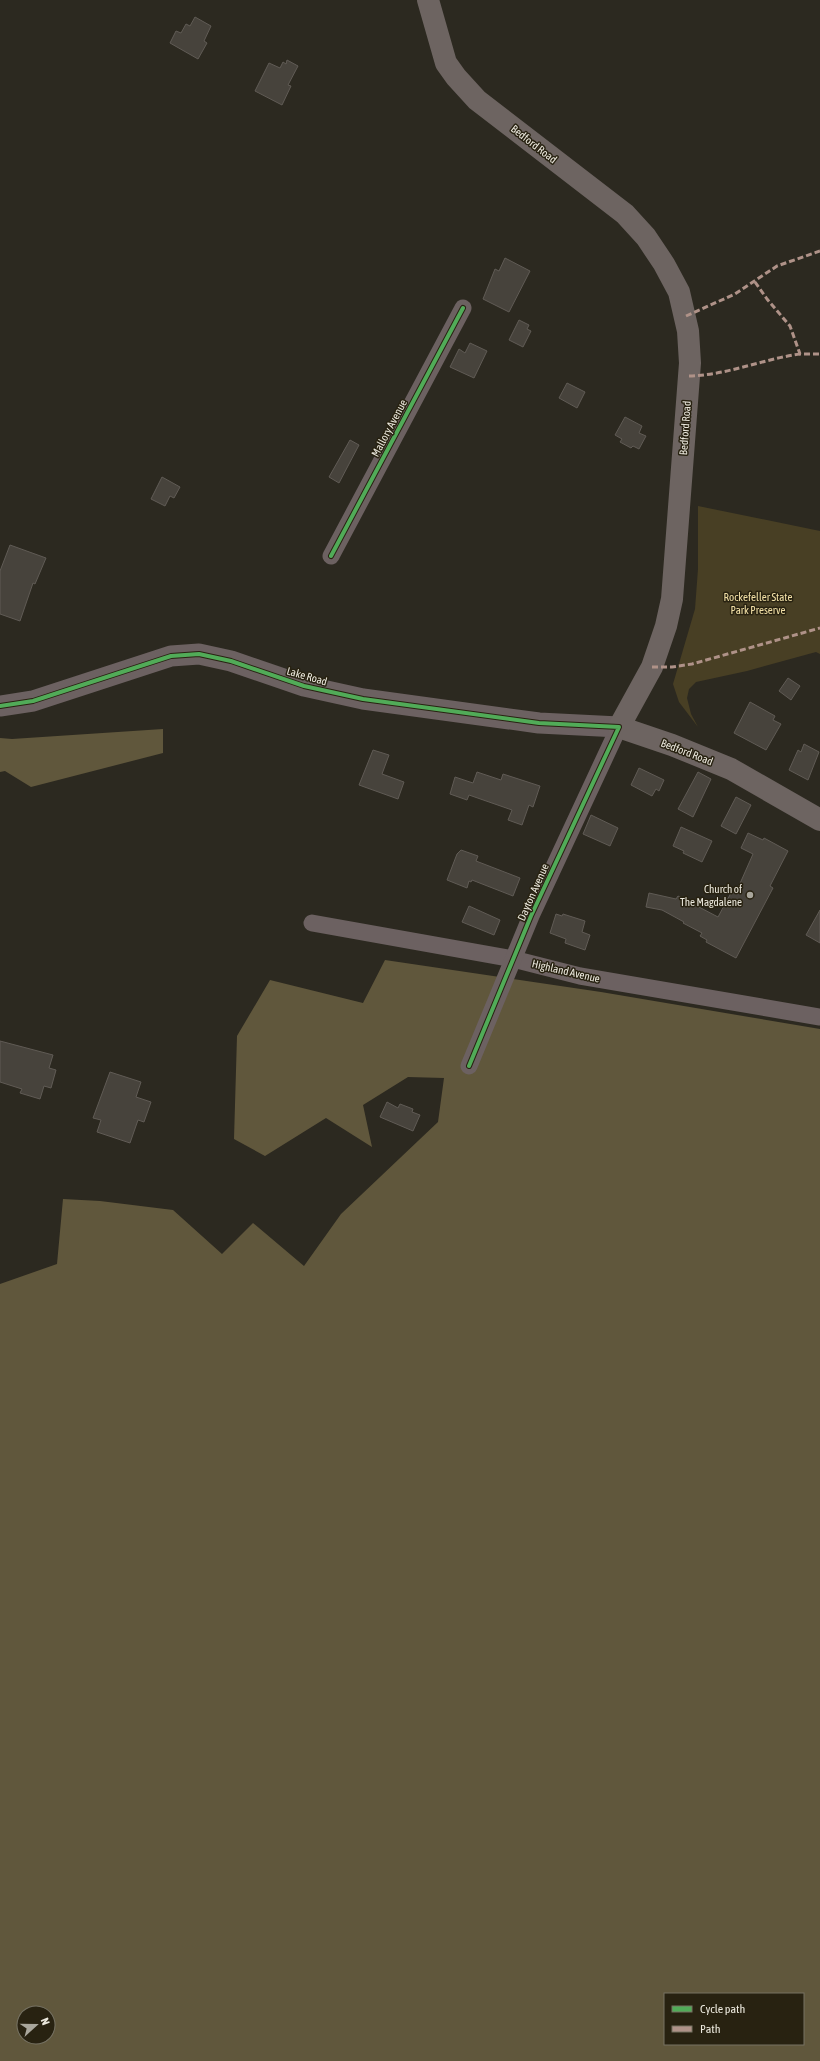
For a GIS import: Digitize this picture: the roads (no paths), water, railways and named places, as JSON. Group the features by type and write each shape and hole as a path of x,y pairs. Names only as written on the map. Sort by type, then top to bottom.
{"main road":[{"name":"Bedford Road","path":"428,0 446,63 456,77 477,100 624,214 646,237 664,264 679,292 686,316 690,364 672,599 666,626 652,667 619,727 672,745 731,768 820,820"}],"street":[{"name":"Mallory Avenue","path":"331,556 463,308"},
{"name":"Lake Road","path":"0,706 33,702 171,656 199,654 231,661 304,686 364,699 539,723 619,727"},
{"name":"Dayton Avenue","path":"469,1066 531,916 619,727"},
{"name":"Highland Avenue","path":"312,923 513,959 580,976 820,1016"}],"place":[{"name":"Church of The Magdalene","path":"750,895"}],"park label":[{"name":"Rockefeller State Park Preserve","path":"758,603"}]}
